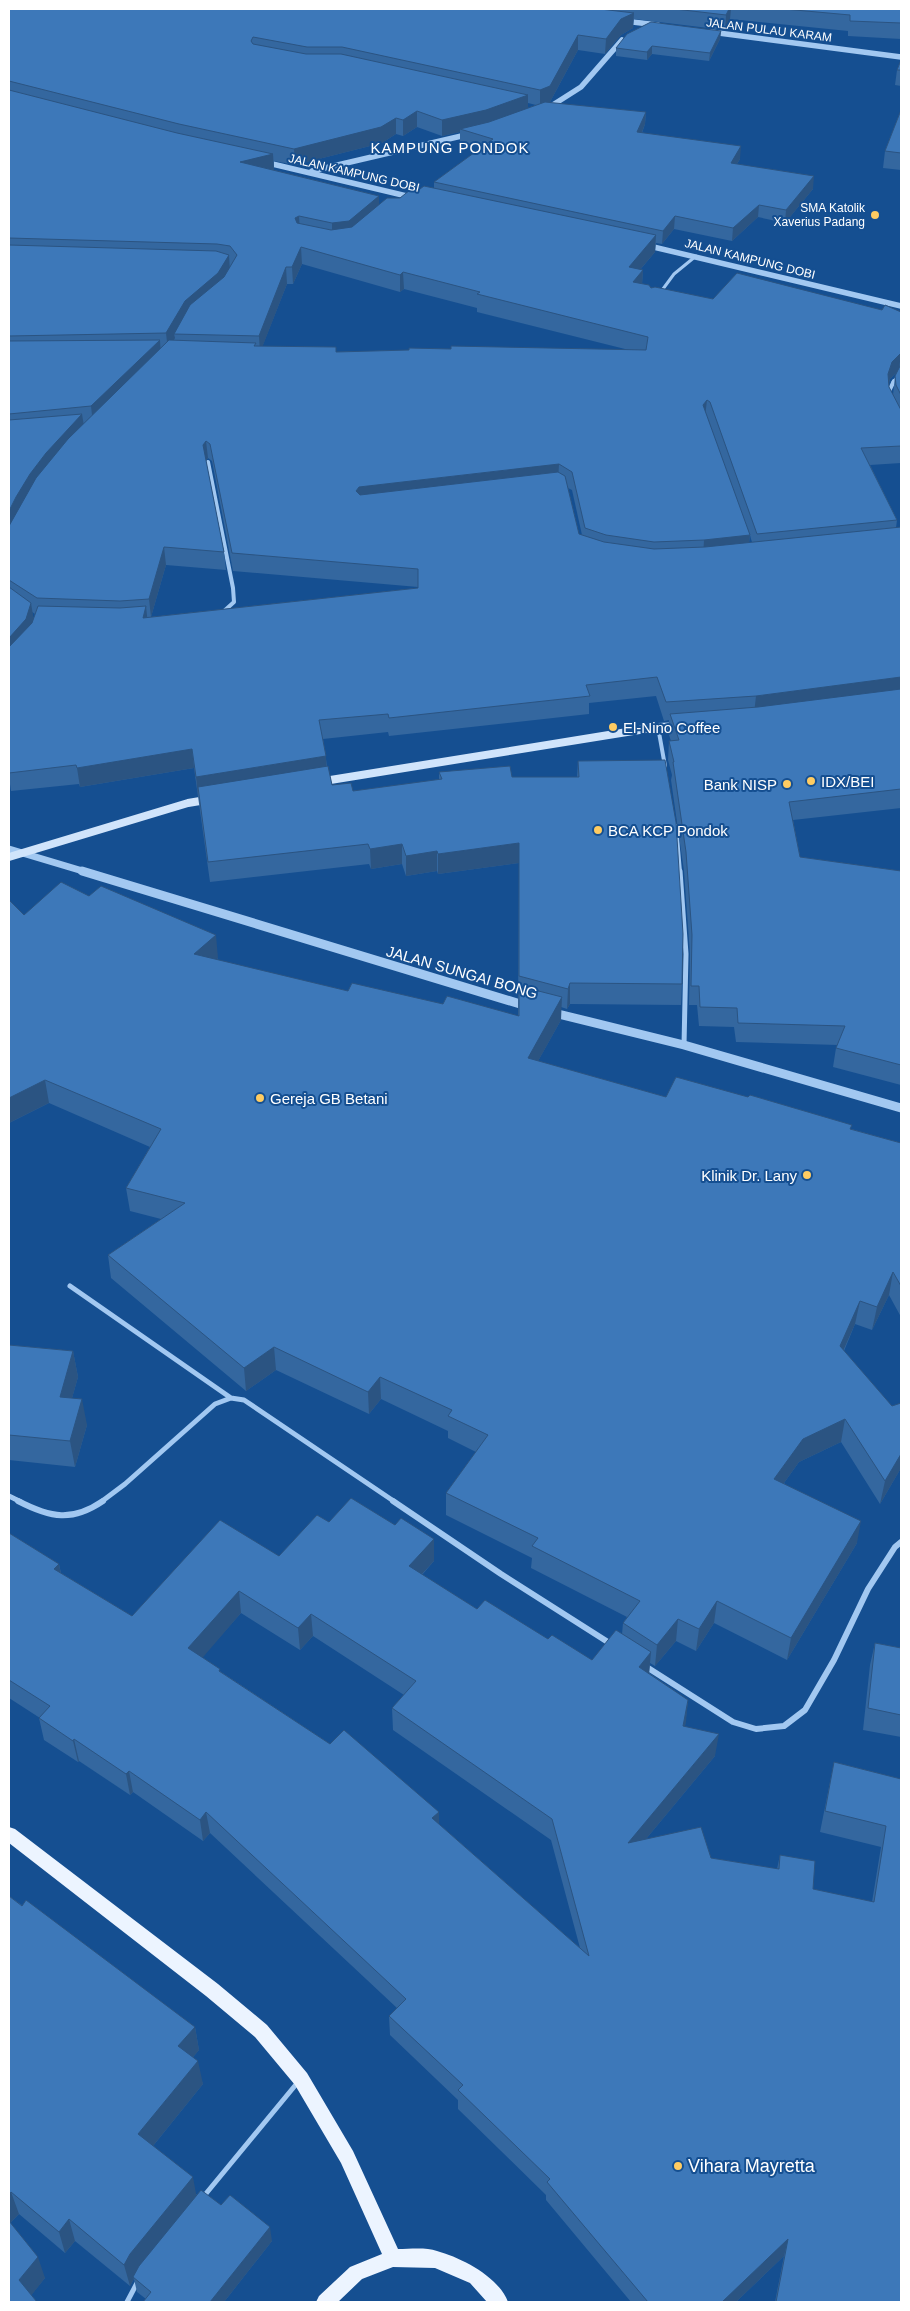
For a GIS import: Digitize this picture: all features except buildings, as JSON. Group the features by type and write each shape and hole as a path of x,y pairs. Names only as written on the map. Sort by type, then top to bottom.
{"main road":[{"path":"306,784 658,727 687,725"},
{"path":"13,855 188,803 217,798"},
{"path":"9,1834 212,1990 261,2031 302,2079 347,2156 393,2258"},
{"path":"325,2302 356,2273 393,2258 436,2259 476,2277 499,2302"}],"street":[{"path":"612,20 661,26"},
{"path":"638,31 651,24"},
{"name":"JALAN PULAU KARAM","path":"709,32 901,57"},
{"path":"543,110 571,97 593,77 624,38 631,35"},
{"path":"309,172 478,132"},
{"name":"JALAN KAMPUNG DOBI","path":"252,159 423,200"},
{"path":"397,202 404,195"},
{"name":"JALAN KAMPUNG DOBI","path":"638,244 696,256 901,306"},
{"path":"656,298 674,274 696,256"},
{"path":"888,403 891,385 901,373"},
{"path":"208,462 234,602 220,613"},
{"path":"658,727 667,775"},
{"path":"675,823 686,954 684,1045"},
{"name":"JALAN SUNGAI BONG","path":"9,849 13,855 535,1008"},
{"name":"JALAN SUNGAI BONG","path":"544,1010 684,1045 901,1108"},
{"path":"70,1286 231,1398 244,1400 501,1574 618,1649"},
{"path":"9,1496 35,1511 56,1516 80,1515 102,1501 215,1404 231,1398"},
{"path":"635,1660 733,1722 756,1729 784,1726 806,1710 834,1660 868,1588 895,1547 901,1542"}],"lane":[{"path":"197,2205 302,2079"},
{"path":"127,2302 139,2278"}],"place":[{"name":"SMA Katolik Xaverius Padang","path":"875,215"},
{"name":"El-Nino Coffee","path":"613,727"},
{"name":"IDX/BEI","path":"811,781"},
{"name":"Bank NISP","path":"787,784"},
{"name":"BCA KCP Pondok","path":"598,830"},
{"name":"Gereja GB Betani","path":"260,1098"},
{"name":"Klinik Dr. Lany","path":"807,1175"},
{"name":"Vihara Mayretta","path":"678,2166"}],"district":[{"name":"KAMPUNG PONDOK","path":"450,147"}]}
